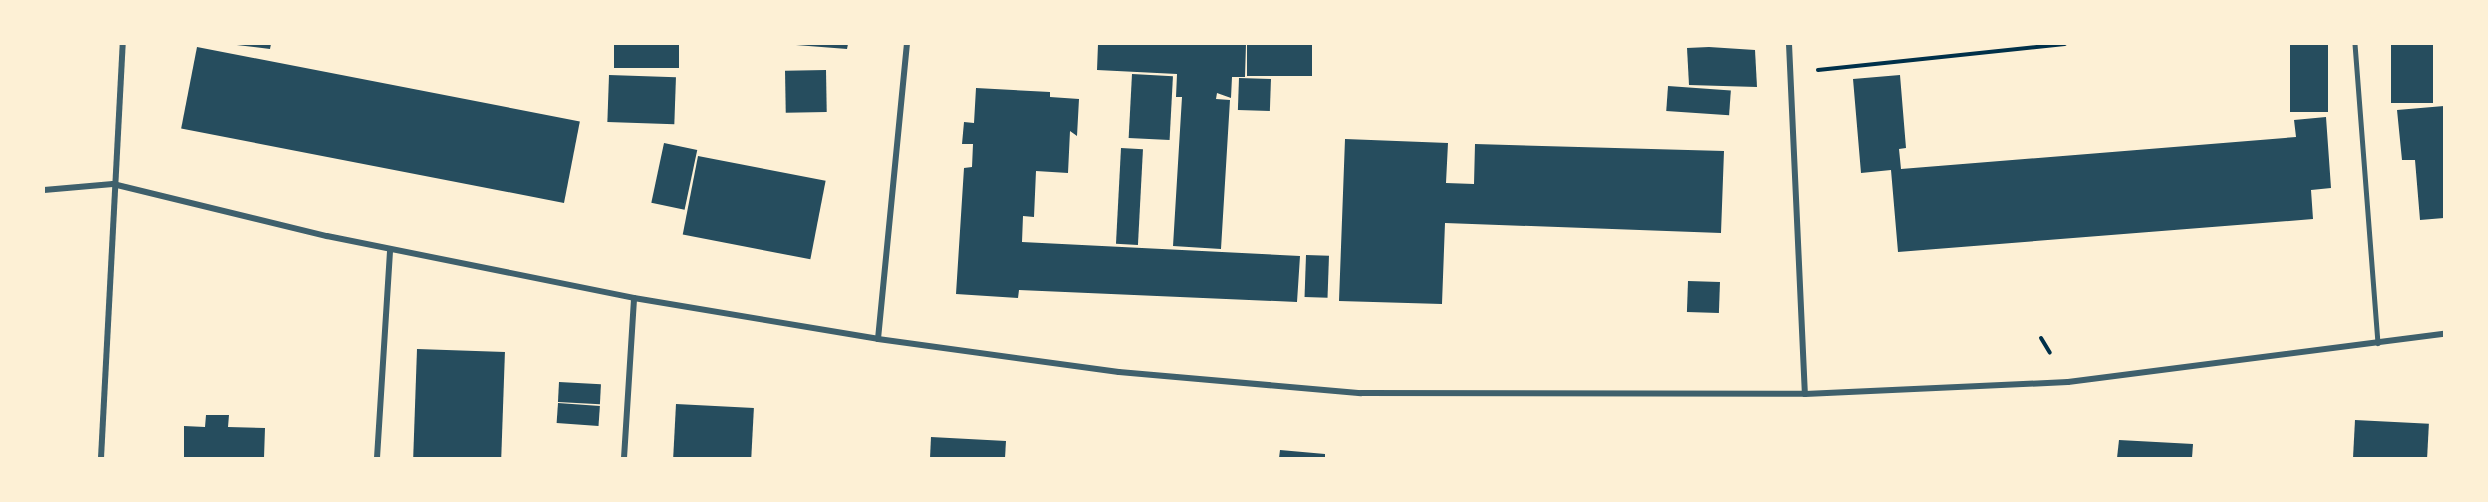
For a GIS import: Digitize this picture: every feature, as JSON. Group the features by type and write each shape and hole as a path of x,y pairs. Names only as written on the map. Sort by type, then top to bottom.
{"street":[{"path":"101,459 112,184 123,44"},
{"path":"878,339 907,44"},
{"path":"1789,44 1806,394"},
{"path":"44,190 112,184 390,249 634,298 878,339 1119,372 1360,393 1806,394 2068,382 2378,345 2445,334"},
{"path":"376,459 390,249"},
{"path":"624,459 634,298"}],"lane":[{"path":"2355,44 2378,345"}],"path":[{"path":"1790,73 2065,44"}],"building":[{"path":"228,44 271,44 270,49"},
{"path":"614,44 679,44 679,68 614,68"},
{"path":"783,44 848,44 847,49"},
{"path":"1098,44 1246,44 1245,77 1232,77 1231,98 1217,93 1216,99 1230,100 1221,249 1173,246 1182,97 1176,97 1177,74 1097,70"},
{"path":"1247,44 1312,44 1312,76 1247,76"},
{"path":"2290,44 2328,44 2328,112 2290,112"},
{"path":"2391,44 2433,44 2433,103 2391,103"},
{"path":"197,47 580,121 564,203 181,128"},
{"path":"1687,48 1755,50 1757,87 1689,85"},
{"path":"826,70 827,112 786,113 785,71"},
{"path":"1132,74 1173,76 1170,140 1129,138"},
{"path":"609,75 676,77 674,124 607,122"},
{"path":"1900,75 1906,148 1899,149 1901,169 2296,137 2294,120 2326,117 2331,188 2311,190 2313,219 1898,252 1891,170 1861,173 1853,79"},
{"path":"1239,78 1271,79 1270,111 1238,110"},
{"path":"1668,86 1731,90 1729,115 1666,111"},
{"path":"976,88 1050,92 1050,97 1079,99 1077,136 1070,131 1068,173 1036,171 1034,217 1023,216 1022,242 1300,256 1297,302 1019,290 1018,298 956,294 964,168 972,167 973,144 962,144 964,122 974,123"},
{"path":"2444,106 2444,218 2420,220 2415,160 2402,160 2397,110"},
{"path":"1345,139 1448,143 1446,183 1474,184 1475,144 1724,151 1721,233 1445,223 1442,304 1339,301"},
{"path":"664,143 697,150 685,210 651,203"},
{"path":"1121,148 1143,149 1138,245 1116,244"},
{"path":"698,156 826,181 810,259 683,235"},
{"path":"1306,255 1329,256 1328,298 1305,297"},
{"path":"1688,281 1720,282 1719,313 1687,312"},
{"path":"417,349 505,352 501,458 413,458"},
{"path":"559,382 601,384 600,404 558,402"},
{"path":"558,403 600,406 599,426 557,423"},
{"path":"676,404 754,408 751,458 673,458"},
{"path":"206,415 229,415 228,427 265,428 264,458 184,458 184,426 205,427"},
{"path":"2355,420 2429,424 2427,458 2353,458"},
{"path":"931,437 1006,441 1005,458 930,458"},
{"path":"2119,440 2193,444 2192,458 2117,458"},
{"path":"1280,450 1325,454 1325,458 1279,458"}]}
